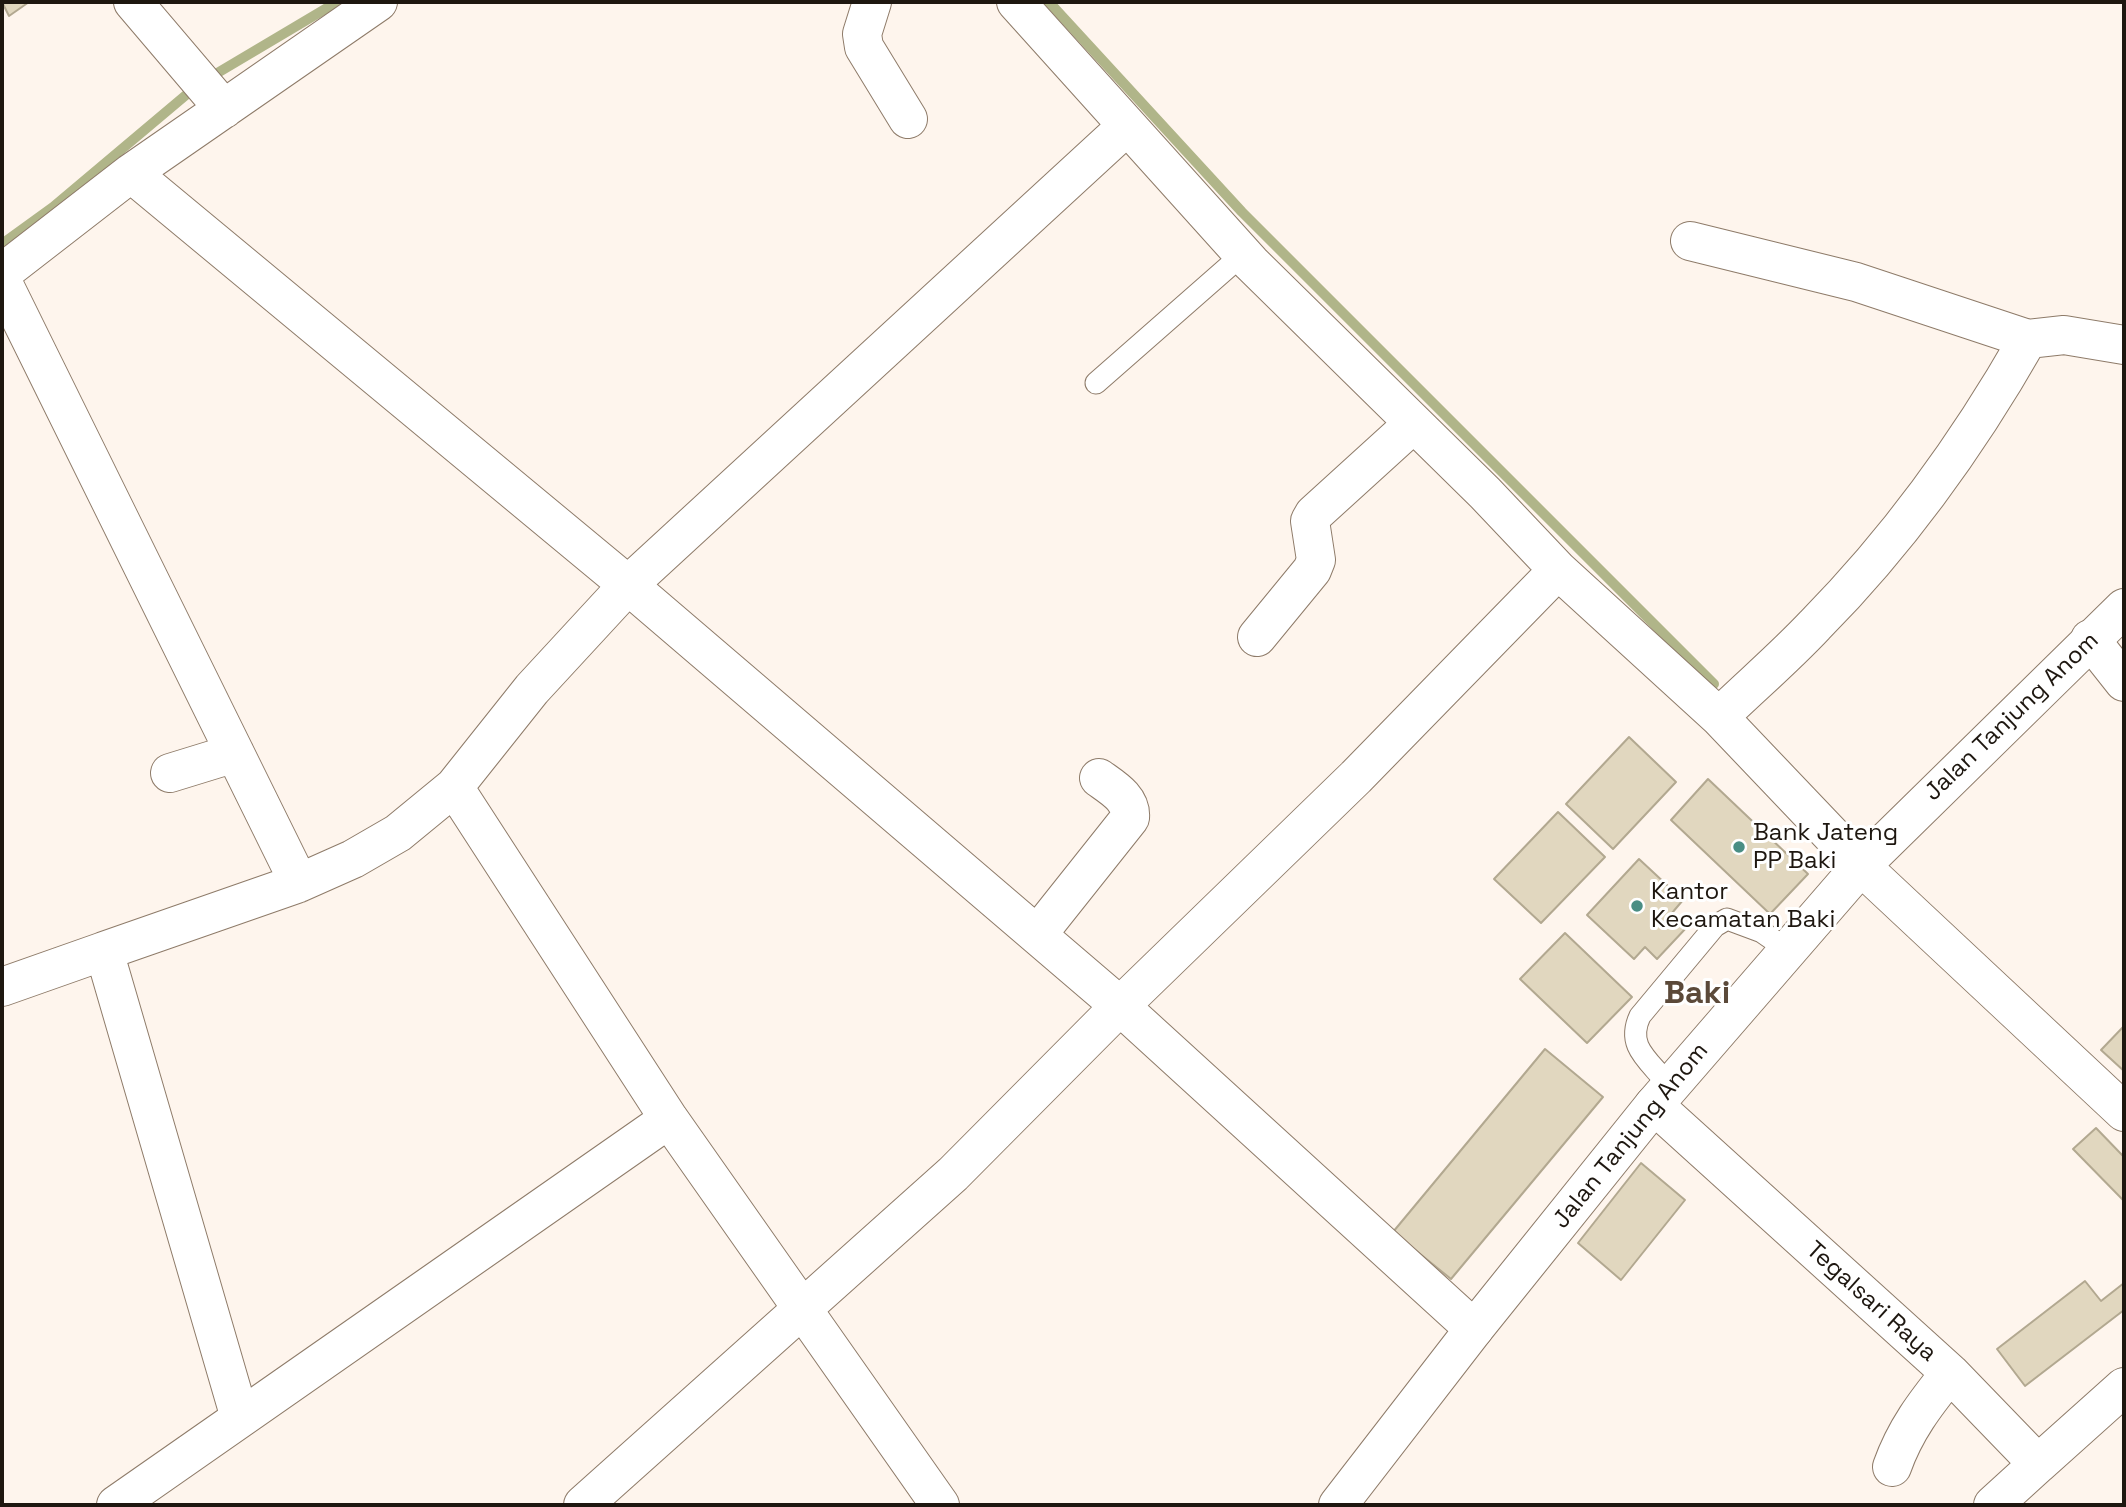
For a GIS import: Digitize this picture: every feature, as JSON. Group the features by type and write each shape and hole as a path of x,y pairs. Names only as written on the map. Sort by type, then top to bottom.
{"street":[{"path":"133,2 209,92"},
{"path":"2,273 131,173 209,92 377,2"},
{"path":"872,2 862,34 864,47 908,119"},
{"path":"1016,2 1243,254 1485,493 1558,570 1719,717 1861,866 2124,1112"},
{"path":"2,987 299,883 353,859 398,833 454,787 532,689 628,585 1127,126"},
{"path":"131,173 628,585 1120,1006 1474,1329"},
{"path":"1690,241 1856,282 2028,339 2063,335 2124,345"},
{"path":"2,281 299,883"},
{"path":"1719,717 1815,626 1910,514 1995,398 2028,339"},
{"path":"1257,637 1312,570 1316,559 1310,521 1314,514 1413,424"},
{"path":"605,1497 801,1311 953,1174 1120,1006 1356,777 1558,570"},
{"name":"Jalan Tanjung Anom","path":"1338,1505 1474,1329 1662,1096 1861,866 2124,608"},
{"path":"2090,639 2124,682"},
{"path":"170,773 235,753"},
{"path":"1037,935 1130,818 1130,810 1121,794 1099,778"},
{"path":"454,787 669,1119 801,1311 940,1505"},
{"path":"104,951 240,1418"},
{"name":"Tegalsari Raya","path":"1662,1096 1950,1373 2038,1464"},
{"path":"116,1505 669,1119"},
{"path":"1892,1467 1902,1439 1918,1412 1950,1373"},
{"path":"1993,1505 2124,1387"}],"lane":[{"path":"1096,383 1243,254"},
{"path":"1662,1096 1635,1044 1633,1030 1640,1016 1715,926 1727,919 1762,932 1788,950"}],"building":[{"path":"2,2 29,2 9,16"},
{"path":"1629,737 1676,782 1613,849 1566,804"},
{"name":"Bank Jateng PP Baki","path":"1708,779 1808,874 1770,914 1671,820"},
{"path":"1558,812 1605,857 1541,923 1494,879"},
{"name":"Kantor Kecamatan Baki","path":"1639,859 1683,900 1672,913 1687,927 1657,959 1645,947 1634,959 1587,915"},
{"path":"1565,933 1632,997 1587,1043 1520,979"},
{"path":"2124,1026 2124,1071 2101,1050"},
{"path":"1545,1049 1603,1097 1451,1279 1393,1232"},
{"path":"2096,1128 2124,1157 2124,1201 2073,1149"},
{"path":"1641,1163 1685,1200 1621,1280 1578,1243"},
{"path":"2085,1281 2101,1301 2124,1283 2124,1310 2025,1386 1997,1349"}],"waterway":[{"path":"2,244 53,207 186,95 214,75 337,2"},
{"path":"1049,2 1242,212 1714,684"}],"place":[{"name":"Bank Jateng PP Baki","path":"1739,847"},
{"name":"Kantor Kecamatan Baki","path":"1637,906"}],"district":[{"name":"Baki","path":"1697,994"}]}
